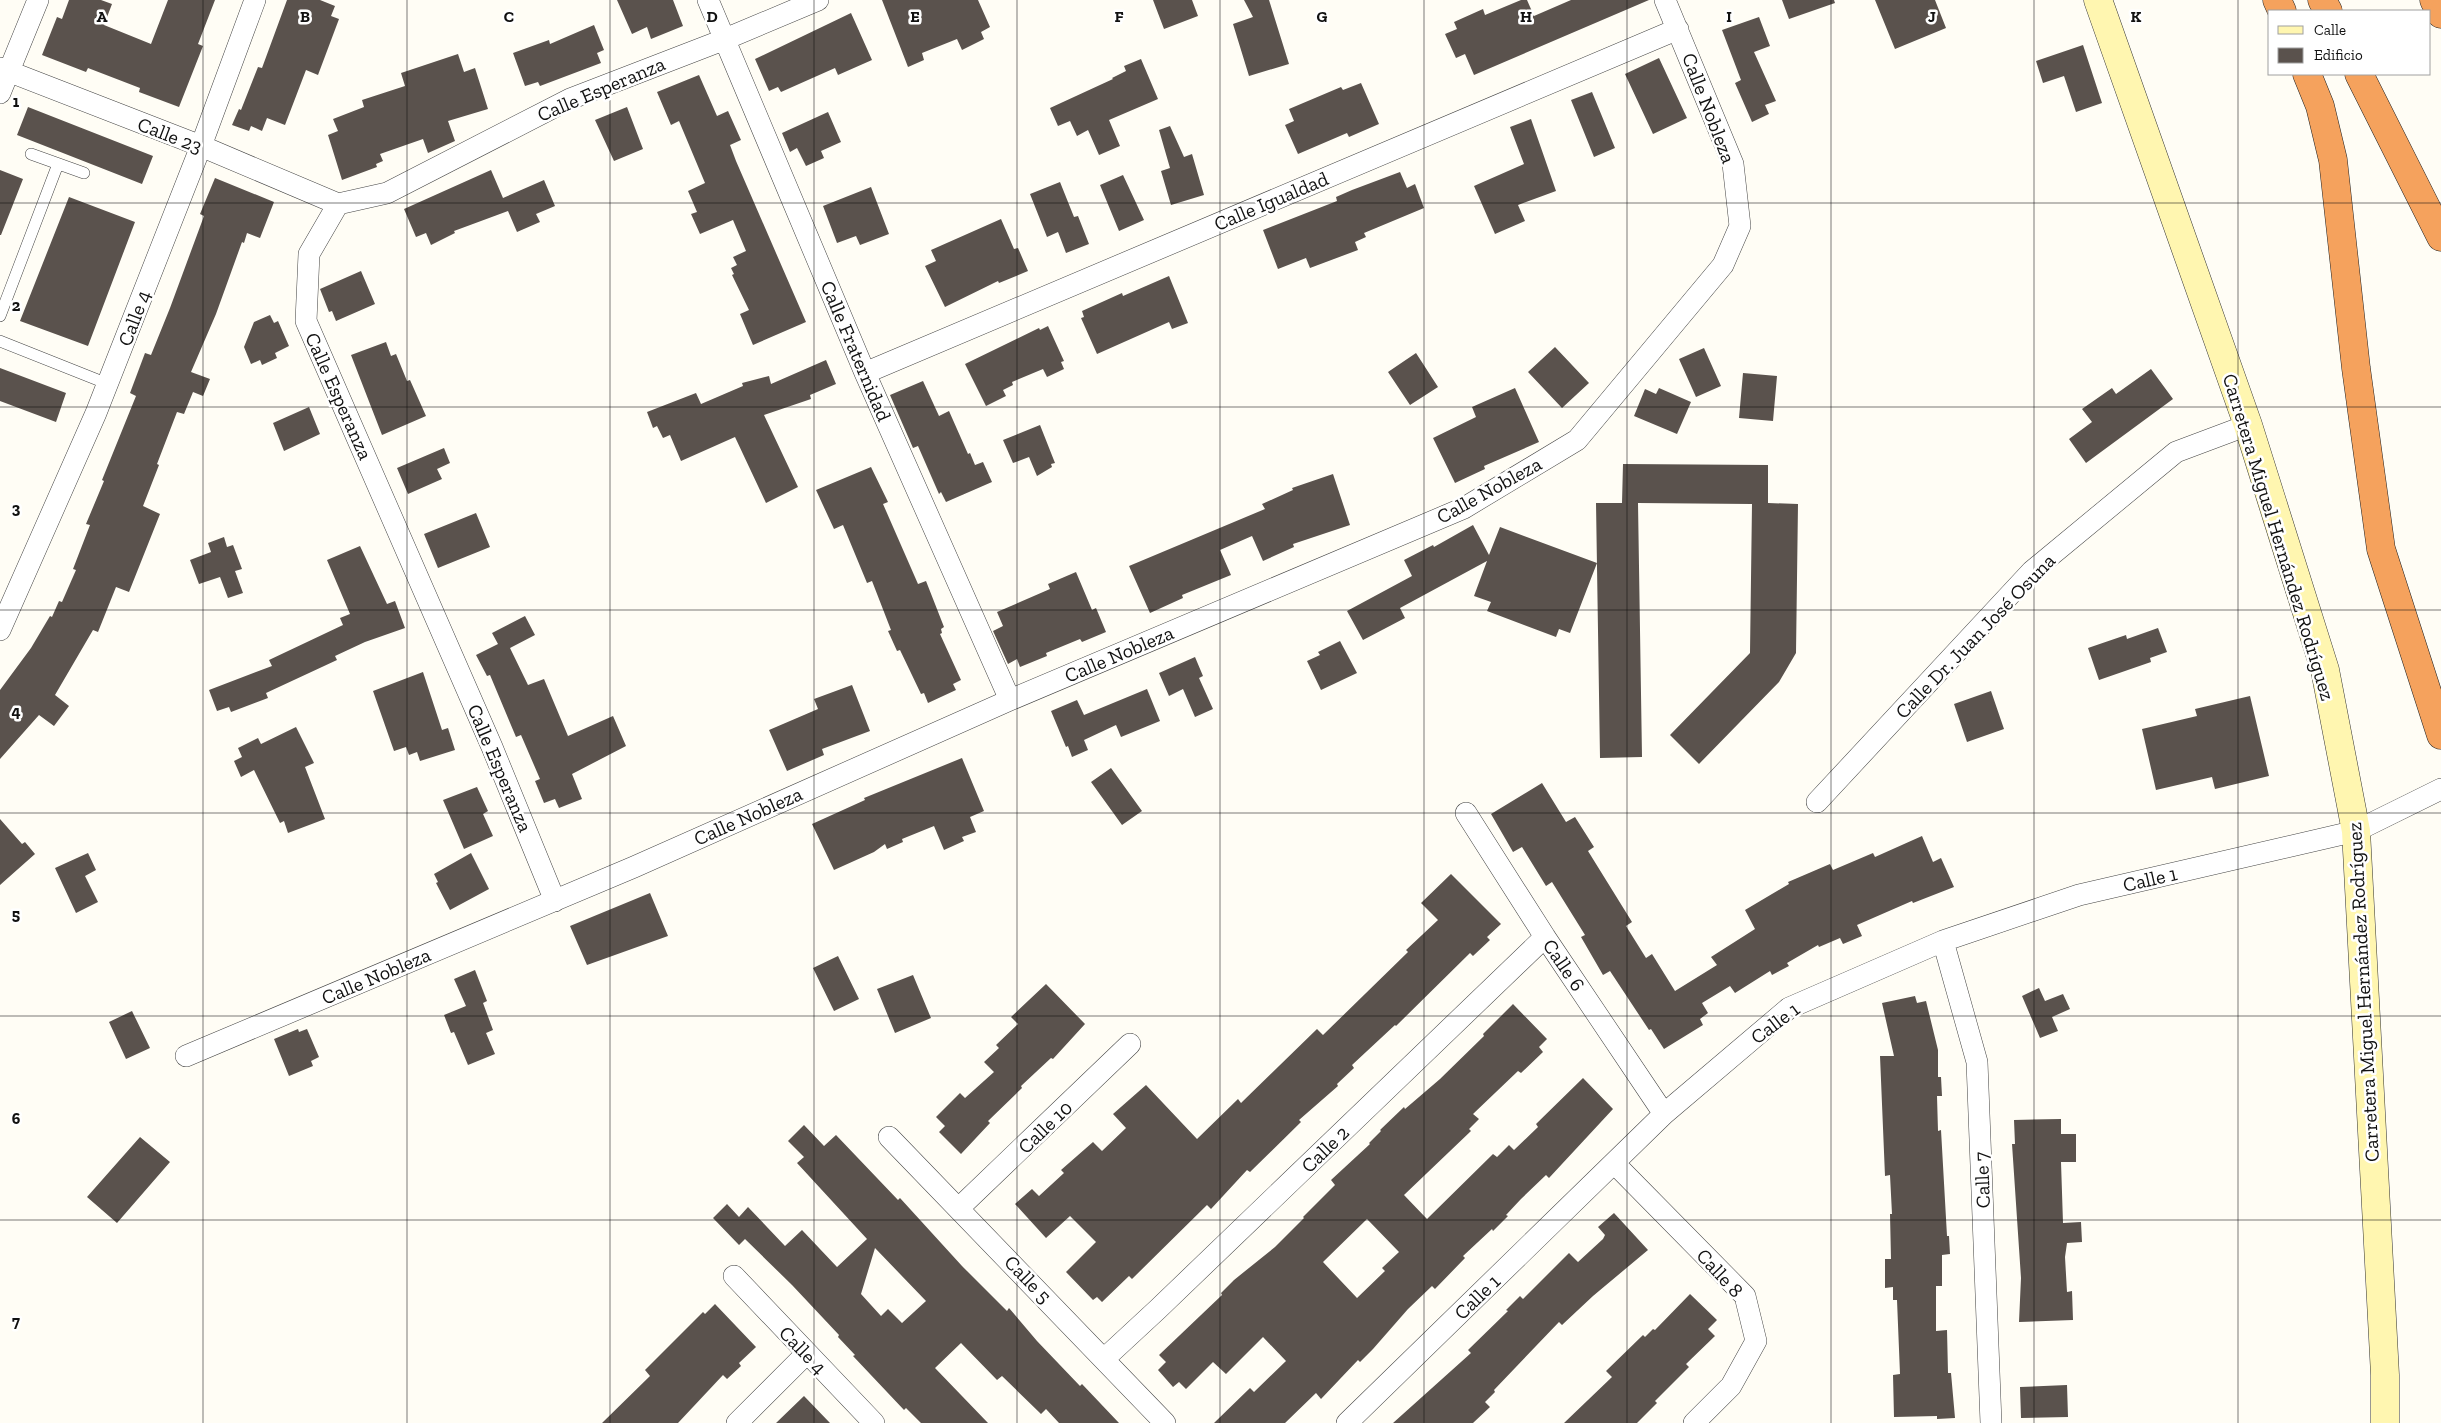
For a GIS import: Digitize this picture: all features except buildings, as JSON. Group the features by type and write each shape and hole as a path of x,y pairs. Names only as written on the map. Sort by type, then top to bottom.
{"highway":[{"path":"2434,0 2441,14"},
{"path":"2308,75 2320,106 2333,160 2356,368 2381,549 2412,653 2441,736"},
{"path":"2360,75 2441,237"}],"street":[{"path":"0,94 5,70 38,0"},
{"name":"Calle 4","path":"0,630 108,384 201,146 255,0"},
{"name":"Calle Fraternidad","path":"708,0 723,40 865,373 1010,700"},
{"name":"Calle Esperanza","path":"554,901 492,747 306,321 309,254 338,204 387,193 570,98 723,40 818,0"},
{"name":"Calle Nobleza","path":"186,1056 554,901 1010,700 1464,508 1576,440 1723,265 1740,226 1733,164 1665,0"},
{"name":"Carretera Miguel Hernández Rodríguez","path":"2098,0 2248,425 2324,670 2356,832 2385,1375 2385,1423"},
{"name":"Calle Igualdad","path":"865,373 1678,29"},
{"name":"Calle 23","path":"5,70 201,146 338,204"},
{"name":"Calle Dr. Juan José Osuna","path":"1817,802 2032,570 2176,452 2248,425"},
{"name":"Calle 1","path":"1347,1423 1664,1114 1789,1008 1943,941 2079,895 2356,832 2441,789"},
{"name":"Calle 6","path":"1466,813 1545,937 1664,1114"},
{"name":"Calle 2","path":"1104,1359 1545,937"},
{"name":"Calle 7","path":"1943,941 1977,1062 1991,1423"},
{"name":"Calle 10","path":"959,1208 1130,1044"},
{"name":"Calle 5","path":"889,1137 1165,1423"},
{"name":"Calle 8","path":"1614,1163 1745,1296 1756,1341 1731,1386 1694,1423"},
{"name":"Calle 4","path":"734,1276 806,1354 874,1423"},
{"path":"736,1423 806,1354"}],"lane":[{"path":"31,154 84,174"},
{"path":"0,316 58,164"},
{"path":"0,341 108,384"}]}
